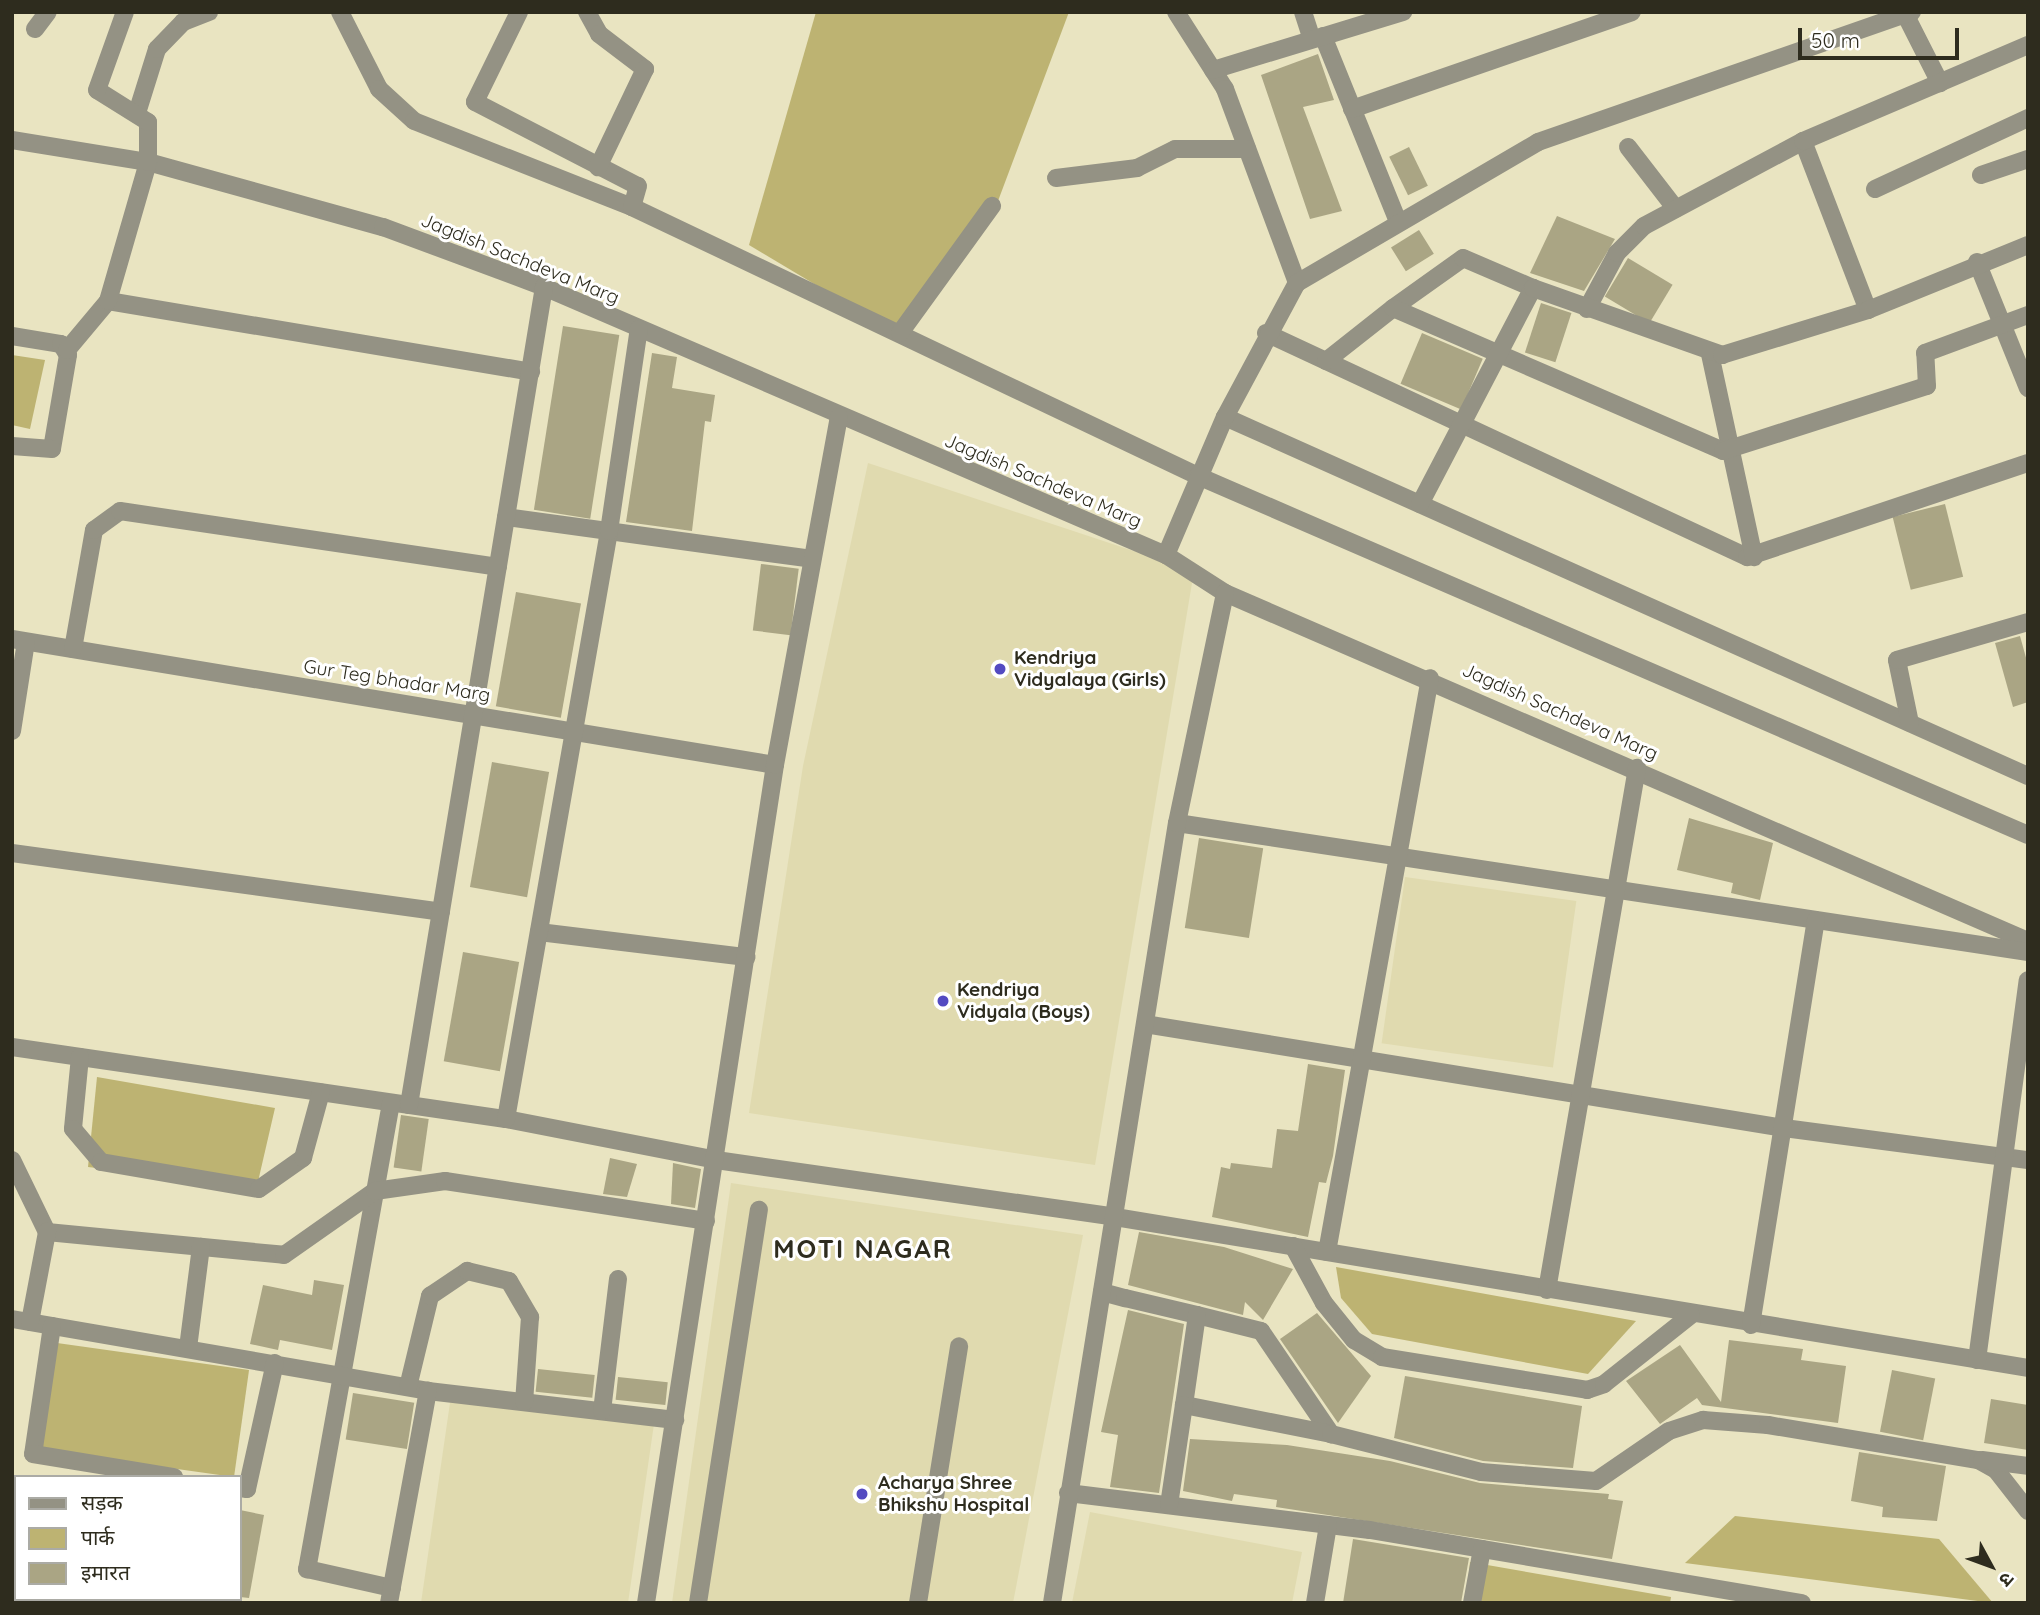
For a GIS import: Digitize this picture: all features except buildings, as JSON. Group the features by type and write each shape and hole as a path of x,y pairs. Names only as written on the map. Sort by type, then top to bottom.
{"street":[{"path":"36,29 48,12"},
{"path":"12,446 52,449 66,350 108,301 148,162 152,131 137,113 97,90 125,12"},
{"path":"137,113 157,49 183,22 209,12"},
{"path":"340,12 352,46 396,110 492,154 632,207 1198,477 2028,835"},
{"path":"520,12 475,102 638,186 632,207"},
{"path":"587,12 599,34 645,69 598,167"},
{"path":"1176,12 1213,70 1247,149 1297,283"},
{"path":"1303,12 1352,109 1398,222"},
{"path":"1213,70 1403,12"},
{"path":"1352,109 1632,12"},
{"path":"1166,555 1225,417 1266,333 1297,283 1538,142 1907,13 1940,83"},
{"path":"1587,309 1629,238 1676,209 1803,141 2028,45"},
{"path":"1875,189 2028,118"},
{"name":"Jagdish Sachdeva Marg","path":"12,140 148,162 383,228 544,287 839,417 1166,555 1225,593 1637,768 1863,874 2028,941"},
{"path":"1803,141 1868,310"},
{"path":"1628,147 1676,209"},
{"path":"1056,178 1137,167 1175,149 1247,149"},
{"path":"1981,175 2028,159"},
{"path":"900,333 992,206"},
{"path":"1326,361 1393,308 1463,258 1587,309 1710,354 1732,353 1868,310 1978,262 2028,245"},
{"path":"1978,262 2027,385"},
{"path":"428,1391 390,1595 307,1569 375,1191 400,1104 441,912 544,287"},
{"path":"1420,503 1533,288"},
{"path":"108,301 531,372"},
{"path":"1393,308 1497,355 1728,450 1927,386 1925,353 2028,315"},
{"path":"506,1119 609,531 639,329"},
{"path":"1266,333 1754,557 2028,464"},
{"path":"12,336 61,344 66,350"},
{"path":"1710,354 1728,450 1754,557"},
{"path":"646,1603 775,765 839,417"},
{"path":"1225,417 1910,723 2019,766 2028,776"},
{"path":"73,649 94,530 120,511 498,567"},
{"path":"506,517 812,559"},
{"path":"1052,1603 1177,822 1225,593"},
{"path":"1910,723 1897,660 2028,622"},
{"path":"12,731 19,641"},
{"name":"Gur Teg bhadar Marg","path":"19,641 775,765"},
{"path":"1327,1252 1430,678"},
{"path":"1547,1290 1637,768"},
{"path":"1177,822 2028,951"},
{"path":"12,853 441,912"},
{"path":"1751,1325 1816,919"},
{"path":"539,932 747,957"},
{"path":"1977,1360 2028,980"},
{"path":"1145,1024 1784,1128 2028,1160"},
{"path":"12,1047 506,1119 716,1160 1115,1217 1751,1325 2028,1368"},
{"path":"79,1057 73,1129 101,1162 259,1189 303,1158 321,1092"},
{"path":"12,1160 47,1232 30,1322"},
{"path":"47,1232 284,1255 375,1191 445,1181 706,1221"},
{"path":"698,1603 759,1210"},
{"path":"1293,1246 1324,1303 1354,1340 1382,1357 1587,1390 1604,1384 1691,1315"},
{"path":"188,1348 201,1247"},
{"path":"408,1387 430,1296 467,1271 509,1280 530,1317 524,1402"},
{"path":"602,1411 618,1279"},
{"path":"1102,1292 1261,1331 1331,1434"},
{"path":"1169,1505 1197,1315"},
{"path":"12,1319 428,1391 675,1420"},
{"path":"52,1326 33,1454 162,1475"},
{"path":"918,1603 959,1346"},
{"path":"242,1488 247,1489 275,1363"},
{"path":"1184,1405 1331,1434 1481,1472 1595,1481 1669,1431 1703,1420 1768,1425 2028,1466"},
{"path":"1978,1460 1996,1471 2028,1511"},
{"path":"1068,1493 1328,1525 1482,1549 1699,1595 1802,1603"},
{"path":"1315,1603 1328,1525"},
{"path":"1472,1603 1482,1549"}],"shaded area":[{"path":"868,463 1194,571 1095,1165 749,1113 803,766"},
{"path":"1405,877 1576,901 1553,1067 1382,1043"},
{"name":"Acharya Shree Bhikshu Hospital","path":"731,1183 1083,1235 1013,1603 672,1603"},
{"path":"451,1396 654,1424 628,1603 421,1603"},
{"path":"1090,1512 1302,1552 1292,1603 1072,1603"}],"green space":[{"path":"816,12 1069,12 992,217 898,334 749,245"},
{"path":"12,355 45,360 30,429 12,425"},
{"path":"97,1077 275,1108 257,1186 88,1167"},
{"path":"1336,1267 1636,1321 1588,1374 1372,1334 1341,1298"},
{"path":"50,1342 249,1370 234,1475 35,1449"},
{"path":"1735,1516 1939,1539 1993,1603 1685,1563"},
{"path":"1470,1562 1671,1597 1670,1603 1466,1603"}],"place":[{"name":"Kendriya Vidyalaya (Girls)","path":"1000,669"},
{"name":"Kendriya Vidyala (Boys)","path":"943,1001"},
{"name":"Acharya Shree Bhikshu Hospital","path":"862,1494"}],"district":[{"name":"MOTI NAGAR","path":"863,1249"}]}
